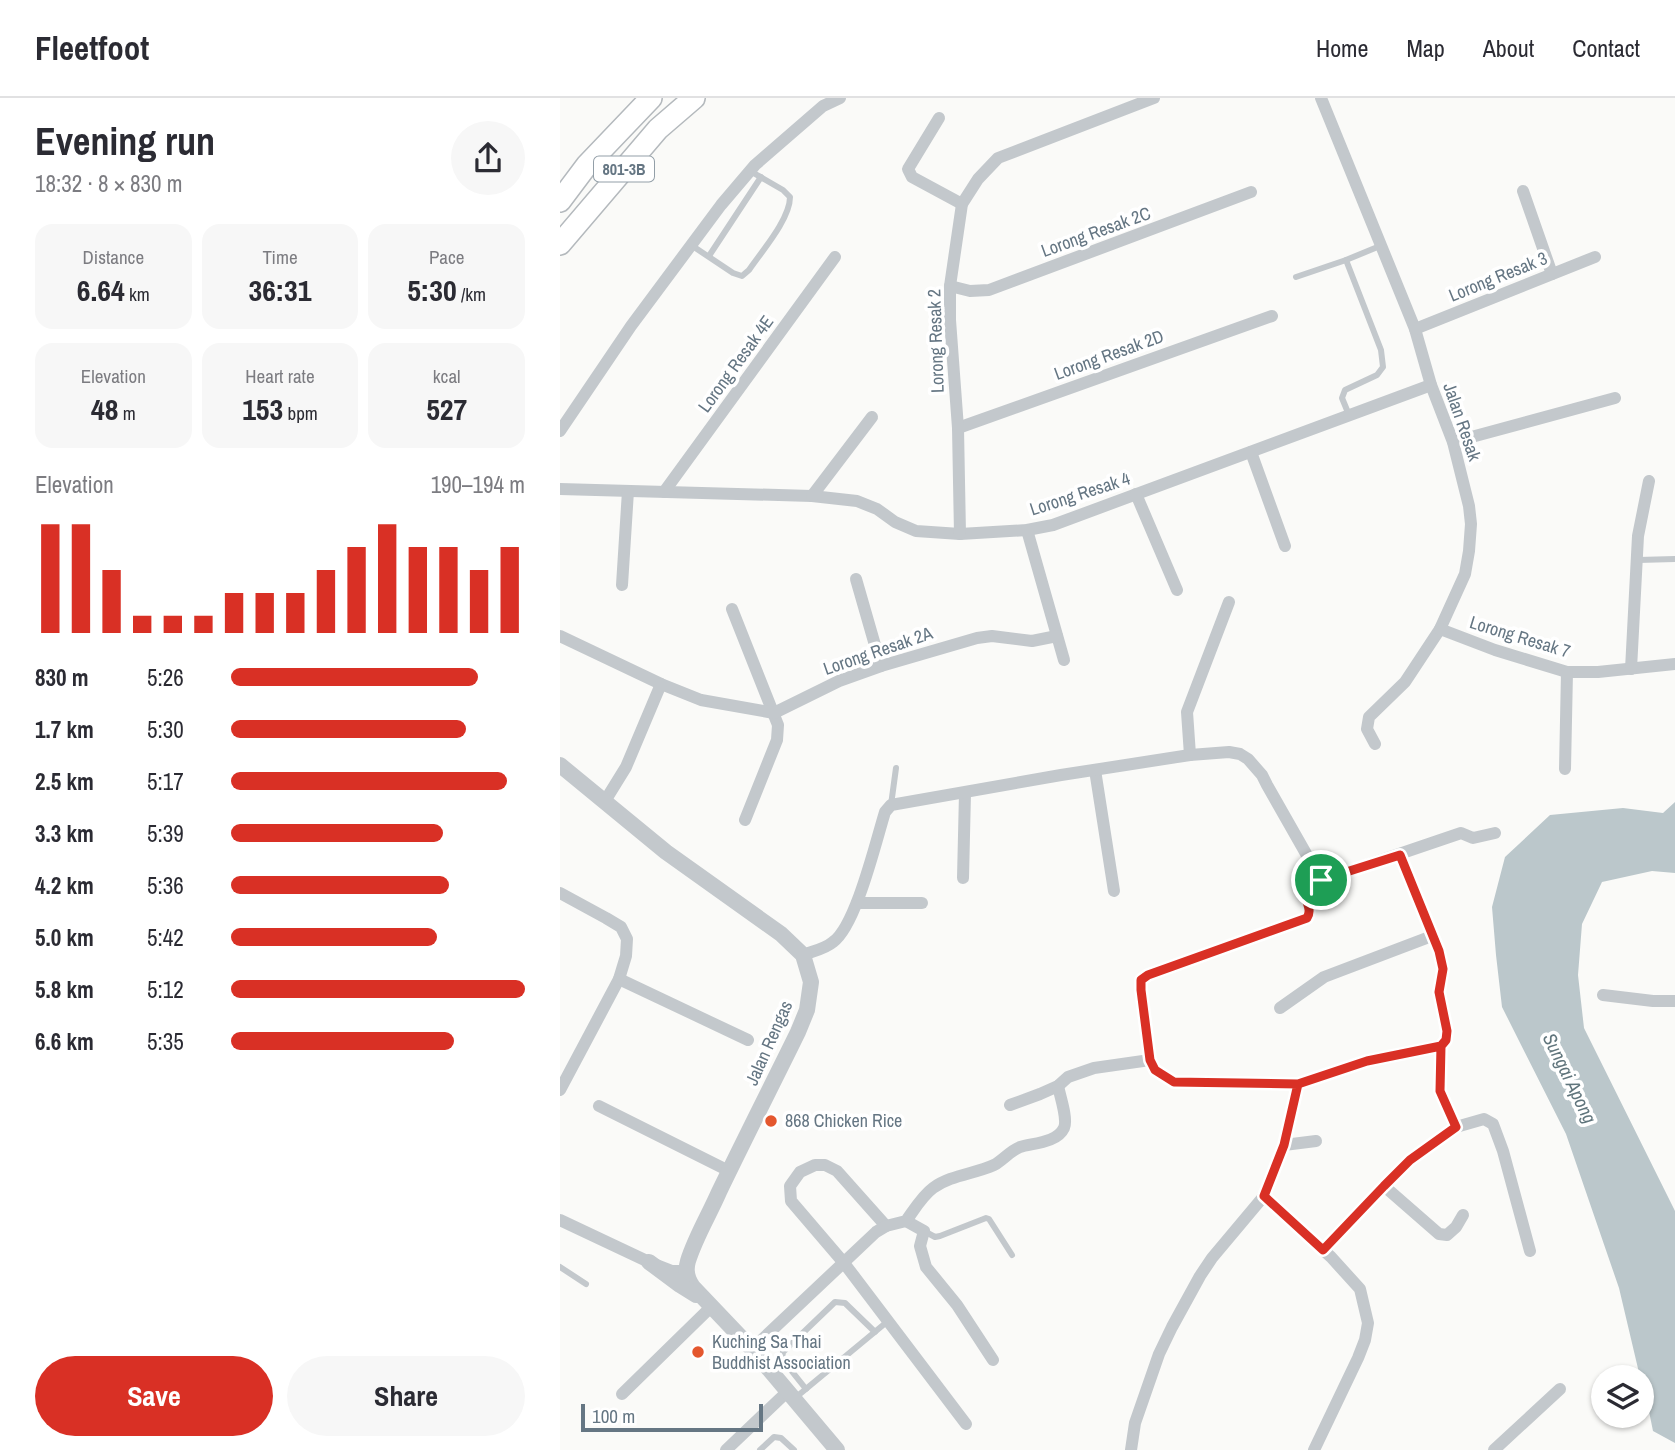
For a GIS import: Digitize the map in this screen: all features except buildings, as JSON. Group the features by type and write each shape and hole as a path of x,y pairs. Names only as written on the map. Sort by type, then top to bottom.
{"highway":[{"path":"560,201 587,165 651,98"},
{"name":"801-3B","path":"560,244 658,129 694,98"}],"street":[{"path":"560,431 631,326 691,245 823,106 840,98"},
{"name":"Lorong Resak 2","path":"960,534 958,428 950,286 962,204 978,179 998,158 1154,98"},
{"name":"Jalan Resak","path":"1321,98 1415,330 1431,385 1453,442 1471,524 1465,575 1440,629 1405,682 1369,718 1367,729 1375,744"},
{"path":"939,118 908,169 912,177 962,204"},
{"path":"1523,191 1552,274"},
{"name":"Lorong Resak 2C","path":"950,286 989,290 1251,192"},
{"name":"Lorong Resak 4E","path":"664,492 835,257"},
{"name":"Lorong Resak 3","path":"1415,330 1595,257"},
{"name":"Lorong Resak 2D","path":"958,428 1272,316"},
{"name":"Lorong Resak 4","path":"560,489 812,496 857,501 916,531 960,534 1027,530 1053,526 1431,385"},
{"path":"1453,442 1615,398"},
{"path":"812,496 872,417"},
{"path":"1251,452 1285,547"},
{"path":"1631,669 1638,536 1649,481"},
{"path":"622,585 628,491"},
{"path":"1136,494 1177,590"},
{"path":"1027,530 1064,660"},
{"path":"856,579 881,666"},
{"path":"1189,755 1187,712 1230,602"},
{"path":"732,609 778,725 777,740 744,820"},
{"name":"Lorong Resak 7","path":"1440,629 1495,650 1567,672 1675,664"},
{"path":"560,636 701,700 774,713"},
{"name":"Lorong Resak 2A","path":"774,713 839,681 977,638 992,636 1032,641 1057,636"},
{"path":"1565,769 1567,672"},
{"path":"605,801 626,767 661,684"},
{"path":"560,765 666,852 781,934 803,955 824,948 841,935 857,902 885,812 891,805 1189,755 1229,751 1248,759 1268,785 1321,880"},
{"path":"1095,770 1114,891"},
{"path":"963,878 965,793"},
{"path":"1441,1046 1367,1061 1298,1084 1174,1082 1155,1070 1150,1060 1141,980 1206,953 1307,918 1310,910 1305,890 1311,884 1461,833 1473,838 1495,833"},
{"path":"1400,855 1439,951 1443,969 1439,992 1447,1031 1446,1040 1441,1046 1440,1091 1456,1127"},
{"path":"560,893 621,927 627,939 626,956 619,979 560,1090"},
{"path":"857,902 922,903"},
{"path":"1280,1008 1324,977 1432,936"},
{"name":"Jalan Rengas","path":"687,1271 688,1261 729,1171 799,1032 807,1010 811,982 803,955"},
{"path":"619,979 748,1040"},
{"path":"1603,995 1675,1001"},
{"path":"1010,1105 1058,1086 1068,1077 1094,1068 1150,1060"},
{"path":"1131,1450 1135,1423 1172,1327 1212,1258 1264,1196 1284,1145 1298,1084"},
{"path":"752,1349 876,1232 886,1226 906,1221 931,1189 946,1181 992,1166 1016,1148 1049,1140 1057,1135 1064,1128 1065,1117 1058,1086"},
{"path":"599,1106 729,1171"},
{"path":"1323,1250 1410,1160 1456,1127 1484,1119 1493,1124 1503,1151 1530,1251"},
{"path":"1284,1145 1316,1141"},
{"path":"886,1226 837,1171 825,1165 814,1165 800,1172 790,1186 791,1200 844,1263 966,1424"},
{"path":"1384,1186 1439,1234 1447,1236 1463,1215"},
{"path":"1264,1196 1323,1250 1360,1289 1368,1323 1358,1358 1314,1450"},
{"path":"906,1221 924,1231 920,1245 926,1267 957,1305 993,1360"},
{"path":"562,1225 649,1262 672,1270 687,1271 688,1280 795,1394 837,1450"},
{"path":"649,1262 708,1303"},
{"path":"622,1394 708,1303"},
{"path":"1494,1450 1560,1389"},
{"path":"728,1449 795,1394"}],"lane":[{"path":"691,245 733,273 742,276 786,216 790,197 756,174 709,256"},
{"path":"1296,277 1381,246"},
{"path":"1346,260 1381,350 1383,367 1377,375 1345,390 1342,398 1349,415"},
{"path":"1637,560 1675,559"},
{"path":"891,805 896,768"},
{"path":"924,1231 936,1237 986,1218 1012,1255"},
{"path":"560,1267 586,1284"},
{"path":"875,1332 845,1303 835,1302 783,1352 782,1359 795,1394 875,1332 888,1321"},
{"path":"760,1450 774,1437 781,1438 794,1450"}],"water":[{"name":"Sungai Apong","path":"1675,802 1675,873 1652,871 1602,882 1582,924 1578,975 1584,1028 1675,1211 1675,1443 1653,1431 1654,1365 1637,1365 1619,1288 1566,1134 1502,1007 1492,907 1505,857 1550,815 1623,808 1663,813"}],"place":[{"name":"868 Chicken Rice","path":"771,1121"},
{"name":"Kuching Sa Thai Buddhist Association","path":"698,1352"}],"route":[{"path":"1321,880 1307,886 1305,890 1310,910 1307,918 1148,975 1141,980 1141,990 1150,1060 1155,1070 1174,1082 1298,1084 1367,1061 1441,1046 1440,1091 1456,1127 1410,1160 1323,1250 1264,1196 1284,1145 1298,1084 1367,1061 1441,1046 1446,1040 1447,1031 1439,992 1443,969 1439,951 1400,855 1321,880"}]}
